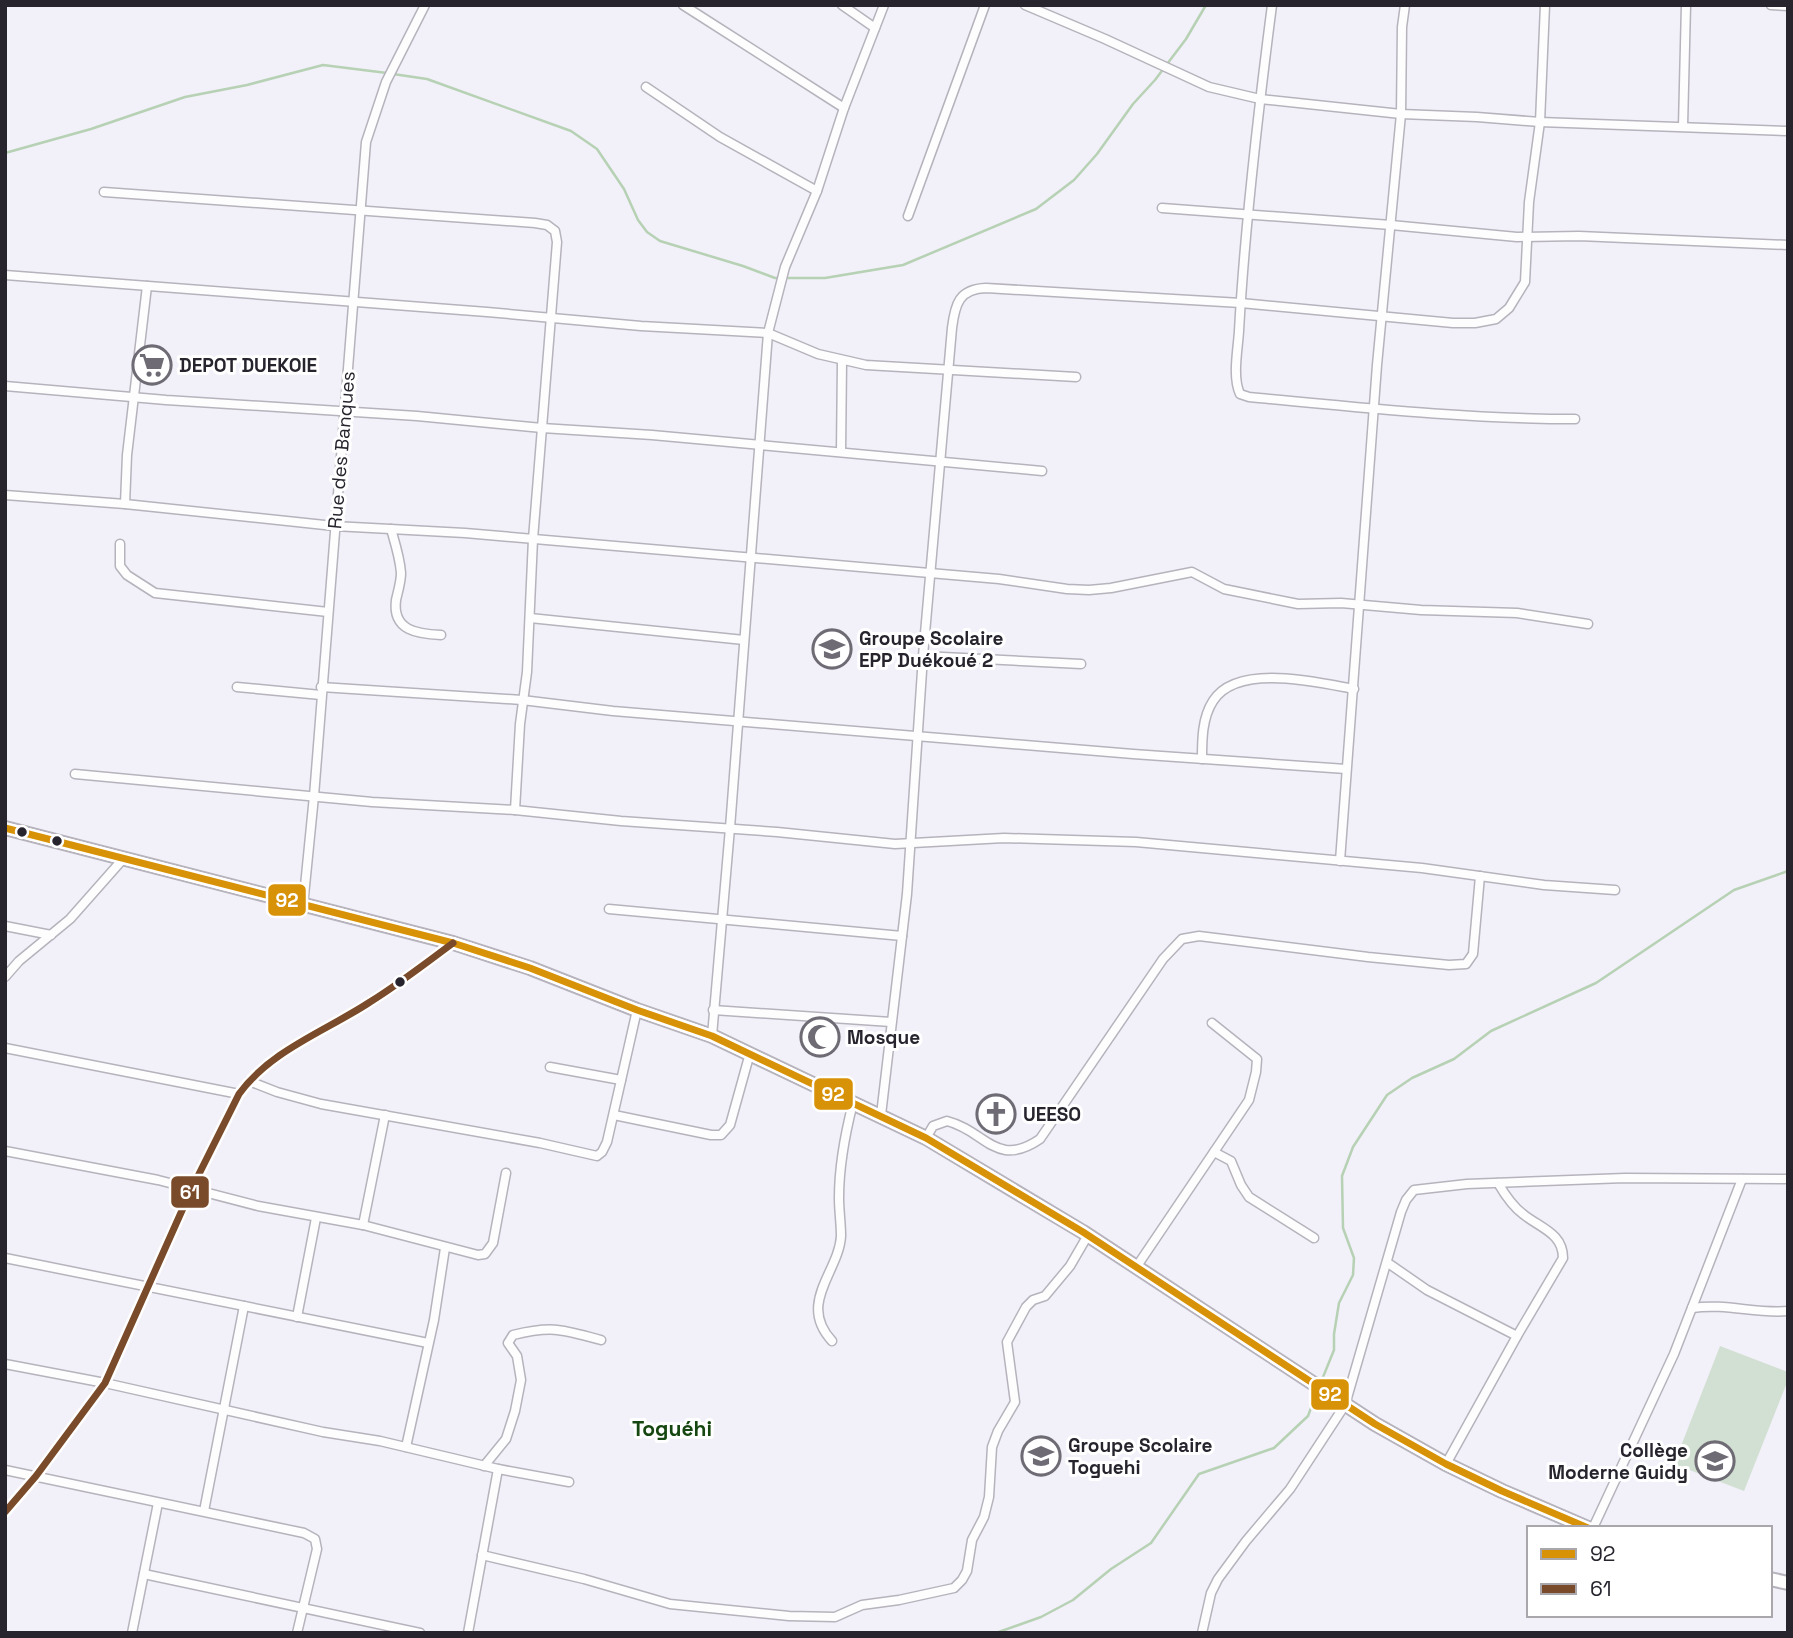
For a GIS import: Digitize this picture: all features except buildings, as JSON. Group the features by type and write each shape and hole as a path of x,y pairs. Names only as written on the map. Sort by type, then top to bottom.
{"main road":[{"path":"5,828 453,943 530,968 712,1036 926,1138 1137,1266 1345,1405 1446,1464 1586,1526"}],"street":[{"name":"Rue des Banques","path":"303,906 366,142 386,82 425,5"},
{"path":"683,5 844,108"},
{"path":"699,16 705,5"},
{"path":"842,5 875,28"},
{"path":"712,1036 768,333 785,267 817,191 844,108 884,5"},
{"path":"908,216 985,5"},
{"path":"1025,5 1209,88 1260,99 1401,114 1788,131"},
{"path":"1272,5 1248,215 1237,376 1240,394 1249,397 1515,418 1575,419"},
{"path":"1340,860 1382,317 1401,114 1402,27 1405,5"},
{"path":"881,1115 911,845 923,656 948,368 955,312 962,296 974,289 1241,303 1453,323 1496,319 1523,289 1528,265 1530,192 1540,122 1545,5"},
{"path":"1683,127 1686,5"},
{"path":"1771,5 1788,6"},
{"path":"646,87 720,137 817,191"},
{"path":"104,192 535,223 552,227 557,242 515,810"},
{"path":"1162,208 1517,237 1579,236 1788,245"},
{"path":"5,275 642,326 768,333 818,354 866,365 1076,377"},
{"path":"125,504 127,455 147,286"},
{"path":"841,452 842,361"},
{"path":"5,386 652,435 1042,471"},
{"path":"5,495 125,504 334,526 533,539 750,558 1089,590 1120,587 1192,572 1224,589 1298,604 1360,604 1421,610 1517,612 1588,624"},
{"path":"391,529 401,574 396,602 399,618 405,628 415,634 441,635"},
{"path":"120,544 120,566 127,575 155,593 328,612"},
{"path":"530,618 744,640"},
{"path":"923,656 1081,664"},
{"path":"1202,759 1202,738 1207,713 1218,695 1228,686 1251,678 1268,678 1353,689"},
{"path":"237,687 522,700 613,711 1346,769"},
{"path":"75,774 397,804 515,810 911,845 1004,838 1136,842 1340,860 1544,885 1615,890"},
{"path":"5,977 19,961 88,901 123,859"},
{"path":"926,1138 933,1126 947,1121 1009,1151 1028,1147 1040,1139 1163,959 1182,939 1190,936 1368,957 1466,964 1471,960 1472,954 1480,876"},
{"path":"610,909 902,936"},
{"path":"5,926 51,935"},
{"path":"5,1513 36,1476 105,1382 192,1188 239,1094 249,1081 290,1048 370,1002 453,943"},
{"path":"249,1081 296,1098 597,1156 604,1149 614,1115 637,1010"},
{"path":"713,1010 891,1022"},
{"path":"1137,1266 1249,1100 1257,1059 1212,1023"},
{"path":"5,1048 239,1094"},
{"path":"614,1115 721,1135 730,1125 750,1053"},
{"path":"550,1067 621,1080"},
{"path":"832,1341 824,1332 820,1321 821,1289 841,1239 840,1182 845,1134 853,1102"},
{"path":"363,1225 385,1115"},
{"path":"5,1151 192,1188 316,1218 363,1225 478,1255 485,1254 493,1242 506,1172"},
{"path":"1214,1152 1231,1161 1249,1197 1314,1238"},
{"path":"1202,1633 1210,1593 1218,1579 1290,1489 1345,1405 1401,1212 1414,1190 1498,1183 1625,1178 1788,1179"},
{"path":"1592,1526 1674,1354 1742,1179"},
{"path":"1446,1464 1517,1336 1561,1265 1563,1252 1556,1236 1516,1208 1498,1183"},
{"path":"297,1317 316,1218"},
{"path":"482,1555 584,1579 670,1604 789,1616 835,1617 862,1605 954,1588 967,1571 972,1540 987,1507 992,1447 998,1430 1015,1402 1007,1342 1026,1307 1033,1300 1045,1296 1070,1266 1088,1235"},
{"path":"406,1447 445,1248"},
{"path":"5,1258 428,1343"},
{"path":"1388,1264 1427,1290 1517,1336"},
{"path":"1692,1308 1723,1305 1759,1311 1788,1311"},
{"path":"204,1511 244,1306"},
{"path":"484,1466 506,1439 515,1411 521,1380 517,1356 509,1343 513,1335 540,1328 558,1328 601,1340"},
{"path":"5,1364 105,1382 323,1432 569,1482"},
{"path":"468,1633 498,1469"},
{"path":"5,1470 304,1533 315,1539 316,1557 297,1633"},
{"path":"132,1633 158,1503"},
{"path":"144,1574 420,1633"}],"green space":[{"path":"1720,1346 1788,1372 1788,1380 1744,1491 1674,1464"}],"waterway":[{"path":"393,74 427,79 571,131 597,149 624,189 638,220 647,232 660,241 775,278 825,278 903,265 1036,209 1074,180 1097,154 1133,104 1186,39 1206,5"},
{"path":"5,153 91,129 185,97 247,85 323,65 387,73"},
{"path":"1321,1382 1334,1350 1339,1303 1353,1275 1354,1258 1343,1228 1342,1176 1353,1147 1387,1095 1412,1078 1454,1059 1491,1031 1596,983 1734,890 1788,871"},
{"path":"996,1633 1041,1617 1073,1600 1111,1569 1151,1543 1199,1474 1274,1448 1308,1416 1317,1392"}],"transit line":[{"name":"92","path":"5,828 453,943 530,968 712,1036 926,1138 1083,1232 1375,1424 1446,1464 1583,1526"},
{"name":"61","path":"5,1512 36,1476 105,1383 192,1188 239,1094 267,1065 283,1053 381,995 453,943"}],"place":[{"name":"DEPOT DUEKOIE","path":"152,365"},
{"name":"Groupe Scolaire EPP Duékoué 2","path":"832,649"},
{"name":"Mosque","path":"820,1037"},
{"name":"UEESO","path":"996,1114"},
{"name":"Groupe Scolaire Toguehi","path":"1041,1456"},
{"name":"Collège Moderne Guidy","path":"1715,1461"}],"district":[{"name":"Toguéhi","path":"672,1429"}]}
